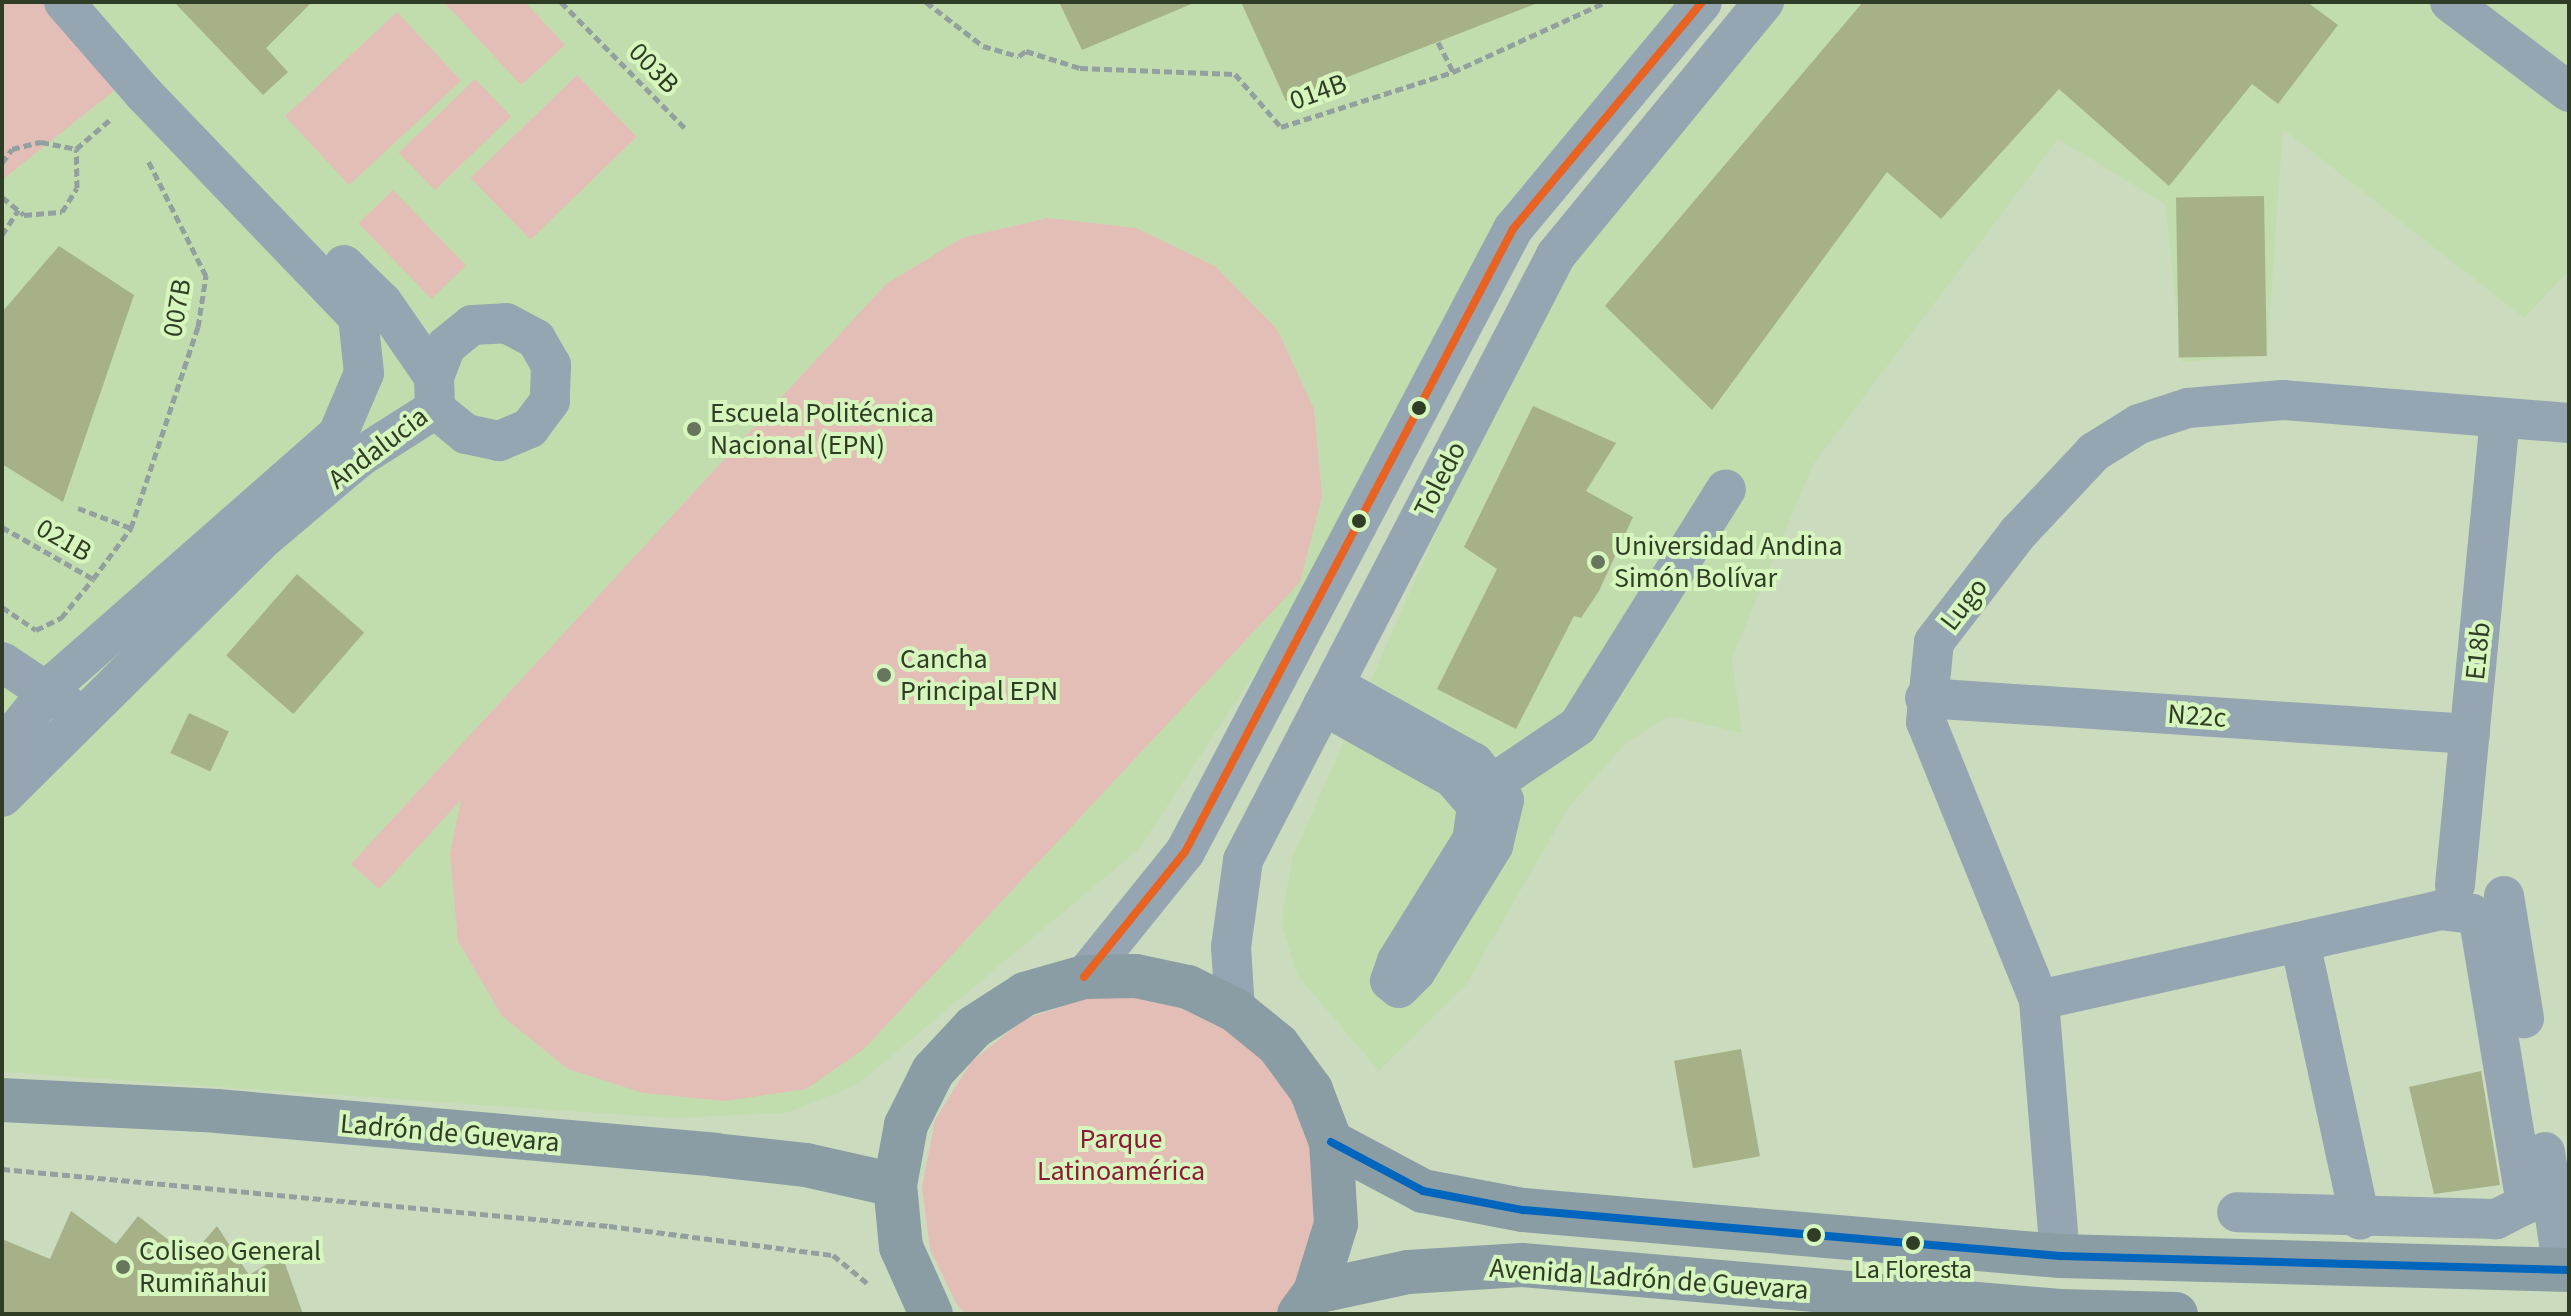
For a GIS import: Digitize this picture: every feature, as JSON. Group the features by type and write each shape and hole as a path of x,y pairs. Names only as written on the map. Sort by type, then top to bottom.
{"main road":[{"path":"931,1314 901,1247 895,1185 906,1125 933,1071 974,1027 1025,994 1084,977 1136,976 1188,987 1235,1010 1278,1045 1311,1090 1331,1142 1336,1224 1307,1303"},
{"name":"Ladrón de Guevara","path":"2,1100 217,1111 715,1155 806,1165 895,1185"},
{"name":"Avenida Ladrón de Guevara","path":"1331,1142 1423,1191 1464,1202 2060,1256 2566,1270"},
{"name":"Avenida Ladrón de Guevara","path":"1307,1303 1408,1272 1522,1265 1940,1307 2060,1313 2176,1314"}],"street":[{"name":"Andalucia","path":"2,748 47,692 338,434 364,373 358,317 64,2"},
{"name":"Andalucia","path":"2,797 265,537 435,393 383,303 156,81 89,2"},
{"name":"Toledo","path":"1084,977 1185,852 1513,229 1702,2"},
{"name":"Toledo","path":"1235,1010 1231,947 1243,860 1556,255 1764,2"},
{"path":"2450,2 2569,92"},
{"name":"Lugo","path":"2060,1256 2039,1000 1941,766 1925,698 1934,642 2009,545 2094,452 2139,424 2188,408 2283,400 2569,423"},
{"name":"E18b","path":"2455,885 2500,418"},
{"path":"1495,782 1578,726 1726,489"},
{"path":"2,662 82,716"},
{"path":"1328,695 1474,763 1495,782 1504,800 1498,837 1416,971 1399,988 1390,981 1397,961 1472,840 1477,806 1453,778 1328,695"},
{"name":"N22c","path":"1925,698 2470,734"},
{"path":"2504,896 2566,1270"},
{"path":"2039,1000 2440,910 2472,914 2480,926 2526,1204 2496,1219 2360,1220 2237,1212"},
{"path":"2300,942 2360,1220"}],"path":[{"name":"003B","path":"561,2 685,128"},
{"name":"014B","path":"926,2 983,46 1019,56 1026,51 1080,68 1235,74 1281,127 1453,72 1606,2"},
{"path":"1438,42 1453,72"},
{"path":"76,149 122,109"},
{"path":"2,163 12,149 41,142 76,149"},
{"name":"007B","path":"131,528 198,327 206,276 142,148"},
{"path":"2,197 18,210 62,212 77,188 76,149"},
{"path":"2,235 18,210"},
{"path":"78,508 131,528"},
{"name":"021B","path":"2,527 93,579 131,528"},
{"path":"2,607 36,630 61,618 93,579"},
{"path":"2,1169 609,1226 833,1255 860,1273 874,1293"}],"shaded area":[{"name":"Escuela Politécnica Nacional (EPN)","path":"2,2 1679,2 1505,206 1269,652 1139,849 857,1085 786,1113 670,1118 2,1072"},
{"name":"Universidad Andina Simón Bolívar","path":"1783,2 2569,2 2569,271 2524,318 2283,129 2267,356 2182,362 2165,204 2058,139 1813,465 1732,658 1742,733 1669,716 1626,743 1569,807 1466,985 1379,1071 1297,975 1281,922 1292,858 1513,359 1561,270"}],"green space":[{"path":"2,2 69,2 135,74 2,180"},
{"path":"444,2 525,2 565,45 521,85"},
{"path":"397,12 461,81 349,185 285,116"},
{"path":"577,75 637,137 530,240 471,178"},
{"path":"475,79 511,116 435,190 399,153"},
{"path":"393,190 466,266 431,299 358,223"},
{"path":"1048,218 1136,228 1215,266 1277,329 1314,409 1322,497 1300,582 864,1049 806,1089 725,1101 643,1093 568,1069 502,1016 458,941 450,854 461,800 379,889 351,864 886,284 962,238"},
{"name":"Parque Latinoamérica","path":"1090,997 1160,998 1225,1023 1276,1069 1309,1129 1320,1197 1309,1258 1278,1314 966,1314 957,1305 930,1249 922,1187 935,1120 971,1062 1025,1019"}],"building":[{"path":"174,2 312,2 266,48 288,72 263,95"},
{"path":"1059,2 1196,2 1082,50"},
{"path":"1241,2 1535,2 1535,4 1286,101"},
{"path":"1863,2 2307,2 2338,25 2278,104 2252,84 2169,186 2059,89 1941,219 1887,172 1712,410 1605,306"},
{"path":"2264,196 2267,356 2179,358 2176,198"},
{"path":"59,246 134,295 63,502 2,464 2,312"},
{"path":"1533,406 1616,443 1586,491 1633,517 1599,591 1581,618 1574,616 1516,729 1437,689 1497,569 1464,547"},
{"path":"297,574 364,632 293,714 226,656"},
{"path":"189,713 229,732 210,771 170,753"},
{"path":"1741,1049 1760,1156 1693,1168 1674,1061"},
{"path":"2481,1071 2500,1185 2434,1194 2409,1087"},
{"name":"Coliseo General Rumiñahui","path":"71,1211 116,1244 138,1216 190,1257 217,1226 249,1275 282,1255 303,1314 2,1314 2,1239 50,1259"}],"transit line":[{"path":"1084,977 1185,852 1513,229 1702,2"},
{"path":"1331,1142 1423,1191 1523,1210 2060,1256 2569,1270"}],"place":[{"name":"Escuela Politécnica Nacional (EPN)","path":"694,429"},
{"name":"Universidad Andina Simón Bolívar","path":"1598,562"},
{"name":"Cancha Principal EPN","path":"884,675"},
{"name":"La Floresta","path":"1913,1243"},
{"name":"Coliseo General Rumiñahui","path":"123,1267"}]}
